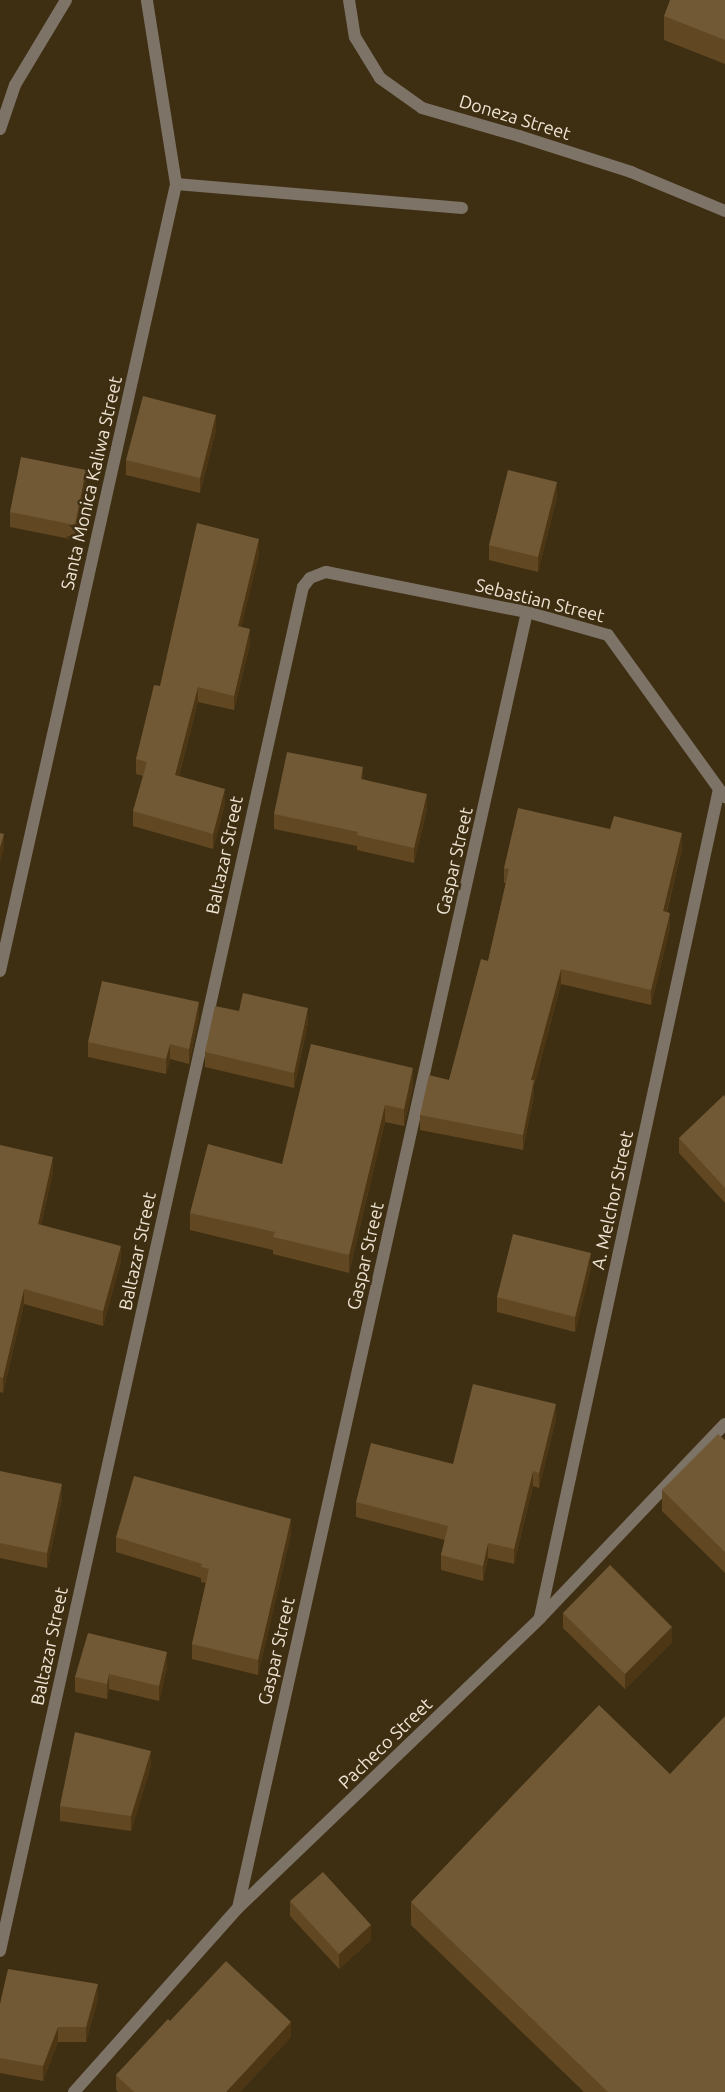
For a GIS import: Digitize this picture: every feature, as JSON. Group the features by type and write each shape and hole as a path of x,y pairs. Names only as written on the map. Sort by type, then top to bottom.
{"street":[{"path":"0,129 15,85 66,0"},
{"name":"Santa Monica Kaliwa Street","path":"0,971 6,921 176,184 147,0"},
{"name":"Doneza Street","path":"349,0 355,37 380,78 422,108 519,136 631,172 725,211"},
{"path":"176,184 462,208"},
{"name":"Sebastian Street","path":"326,572 527,612 608,635 722,793"},
{"name":"Baltazar Street","path":"0,1951 299,598 303,587 310,578 326,572"},
{"name":"Gaspar Street","path":"238,1908 527,612"},
{"name":"A. Melchor Street","path":"540,1618 722,793"},
{"name":"Pacheco Street","path":"74,2092 238,1908 540,1618 725,1424"}],"building":[{"path":"670,0 725,0 725,40 664,16"},
{"path":"143,396 216,415 200,478 126,460"},
{"path":"21,457 86,470 75,525 10,512"},
{"path":"508,470 557,482 538,557 489,545"},
{"path":"197,523 259,539 238,626 250,629 234,696 198,687 175,775 225,789 213,834 133,811 147,762 136,759 154,685 160,686"},
{"path":"287,752 363,767 361,779 427,794 414,848 357,835 358,832 274,814"},
{"path":"518,808 610,829 614,816 682,833 663,911 670,913 651,990 561,969 531,1080 534,1080 523,1135 420,1115 429,1075 449,1080 481,959 488,961 509,869 504,868"},
{"path":"0,833 4,834 0,848"},
{"path":"102,981 199,1002 189,1049 170,1044 166,1059 88,1042"},
{"path":"243,993 308,1008 294,1073 205,1052 215,1006 239,1011"},
{"path":"311,1044 413,1068 404,1109 385,1105 349,1255 273,1237 275,1232 190,1213 208,1144 282,1164"},
{"path":"724,1095 725,1097 725,1188 679,1138"},
{"path":"0,1145 53,1157 38,1224 121,1246 103,1311 24,1289 3,1378 0,1377"},
{"path":"513,1234 591,1253 575,1317 497,1297"},
{"path":"473,1384 556,1404 539,1473 533,1471 514,1549 488,1543 483,1566 441,1555 448,1526 356,1502 371,1443 453,1464"},
{"path":"718,1434 725,1440 725,1552 662,1490"},
{"path":"0,1471 62,1484 47,1553 0,1543"},
{"path":"134,1476 291,1519 258,1660 192,1644 209,1569 201,1567 202,1564 116,1537"},
{"path":"610,1565 672,1627 625,1674 563,1613"},
{"path":"88,1633 167,1652 159,1686 109,1674 107,1684 75,1677"},
{"path":"599,1705 670,1774 725,1716 725,2092 608,2092 411,1902"},
{"path":"75,1732 151,1751 131,1816 60,1806"},
{"path":"323,1872 371,1925 339,1954 290,1901"},
{"path":"226,1961 291,2022 226,2092 134,2092 116,2075"},
{"path":"8,1969 98,1984 86,2027 58,2027 43,2066 0,2058 0,2004"}]}
